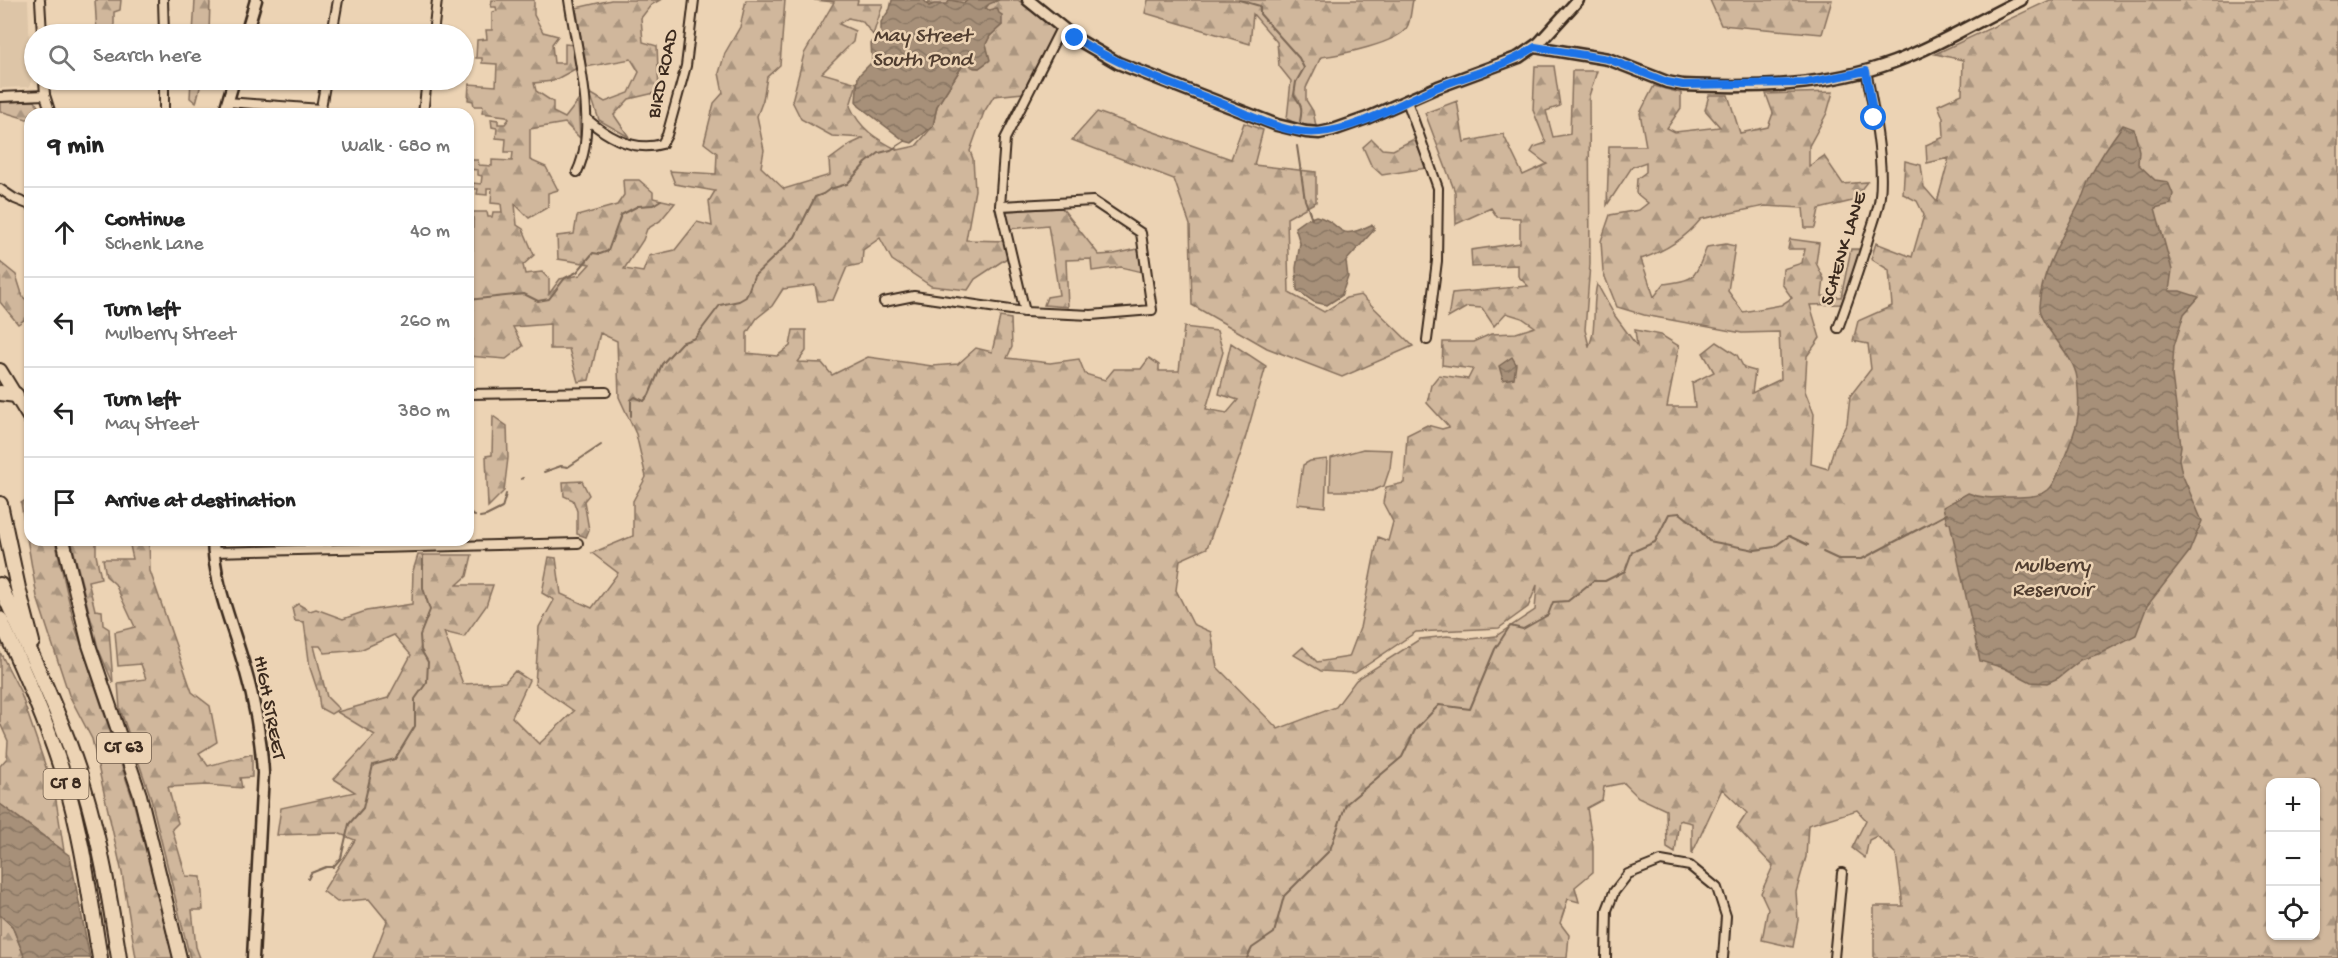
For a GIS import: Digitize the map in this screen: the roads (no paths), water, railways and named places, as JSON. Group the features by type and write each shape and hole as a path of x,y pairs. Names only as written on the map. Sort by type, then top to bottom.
{"highway":[{"path":"0,393 16,394"},
{"path":"0,504 20,598 43,685"},
{"name":"CT 8","path":"0,585 73,757 93,816 119,958"},
{"name":"CT 8","path":"0,619 44,722 74,812 100,958"},
{"path":"0,636 44,722"}],"main road":[{"path":"0,370 24,408"},
{"name":"CT 63","path":"64,546 89,645 140,795 180,958"}],"street":[{"path":"40,0 41,24"},
{"path":"163,0 164,24"},
{"path":"249,24 256,0"},
{"path":"334,24 338,0"},
{"path":"434,24 437,0"},
{"path":"569,0 588,120 581,164 577,172"},
{"name":"BIRD ROAD","path":"588,120 603,133 629,144 651,147 662,144 668,135 686,66 694,0"},
{"path":"1028,0 1061,28 1118,63 1291,129 1319,133 1367,118 1451,82 1519,57 1535,47 1578,0"},
{"path":"1535,47 1608,59 1667,82 1683,85 1806,83 1866,71 1906,57 2021,0"},
{"path":"1025,312 1000,206 1005,139 1061,28"},
{"name":"SCHENK LANE","path":"1838,328 1860,267 1880,198 1881,185 1874,118 1866,71"},
{"path":"45,90 49,108"},
{"path":"164,90 164,108"},
{"path":"226,108 231,90"},
{"path":"321,108 324,90"},
{"path":"424,108 426,90"},
{"path":"0,97 45,95"},
{"path":"1407,101 1438,188 1437,261 1427,340"},
{"path":"227,102 283,108"},
{"path":"0,189 15,200 24,203"},
{"path":"884,302 914,296 1025,312 1091,315 1152,310 1141,233 1093,201 1000,206"},
{"path":"474,394 606,392"},
{"path":"474,544 578,543"},
{"name":"HIGH STREET","path":"213,546 219,586 245,670 261,743 263,773 253,958"},
{"path":"213,552 340,546"},
{"path":"1606,958 1607,910 1614,892 1628,874 1661,861 1690,866 1717,888 1726,916 1723,958"},
{"path":"1834,958 1842,873"}],"water":[{"name":"May Street South Pond","path":"892,0 924,0 929,6 947,4 950,0 964,3 968,0 999,0 989,4 985,9 997,8 1002,15 1002,25 990,36 986,44 990,60 979,68 972,67 970,65 972,62 966,60 937,106 933,126 912,143 905,141 859,106 856,101 858,76 872,62 871,42 881,37 881,22 890,9"},
{"name":"Mulberry Reservoir","path":"2123,125 2134,129 2139,151 2138,164 2155,180 2168,182 2173,194 2171,204 2155,208 2172,270 2169,291 2180,291 2199,297 2184,314 2174,346 2172,375 2181,446 2179,459 2182,474 2202,521 2189,552 2147,606 2136,635 2101,653 2081,660 2058,678 2047,683 2031,682 2004,668 1980,661 1950,523 1947,523 1943,507 1968,493 1992,498 2034,496 2048,490 2056,479 2071,443 2078,415 2077,378 2070,359 2040,314 2041,291 2050,263 2090,178 2102,155"},
{"path":"1316,216 1326,219 1345,232 1374,226 1374,230 1346,261 1348,277 1341,296 1327,305 1314,302 1297,290 1296,268 1300,243 1295,227"},
{"path":"1512,357 1516,364 1514,378 1503,380 1499,366"},
{"path":"0,804 70,856 90,958 25,958 12,926 0,915"}],"waterway":[{"path":"1239,0 1260,6 1260,14 1299,58 1304,68 1296,82 1294,95 1301,106 1300,121"},
{"path":"631,416 631,400 635,397 644,401 649,395 662,364 681,343 695,338 720,305 746,297 754,276 795,237 815,197 847,184 866,163 879,153 891,150 905,141"},
{"path":"1297,146 1305,200 1312,219"},
{"path":"474,299 524,294 538,301 549,299 565,278 577,272 593,253 600,254 608,251 621,215 638,206 653,205 661,200"},
{"path":"544,472 561,466 568,467 601,445"},
{"path":"480,517 502,508 506,494"},
{"path":"1247,958 1252,948 1274,933 1284,896 1330,850 1346,804 1402,757 1415,730 1439,705 1470,709 1495,649 1510,626 1523,629 1548,615 1553,602 1568,601 1593,581 1605,581 1625,571 1632,552 1655,542 1669,514 1680,513 1709,541 1755,550 1774,547 1789,536 1808,545"},
{"path":"1823,552 1838,559 1862,559 1947,514"},
{"path":"308,879 311,873 326,867 333,867 341,858 349,824 363,808 373,765 395,759 415,726 415,699 427,682 428,662 421,650 420,635 430,610 423,588 423,556"}]}
